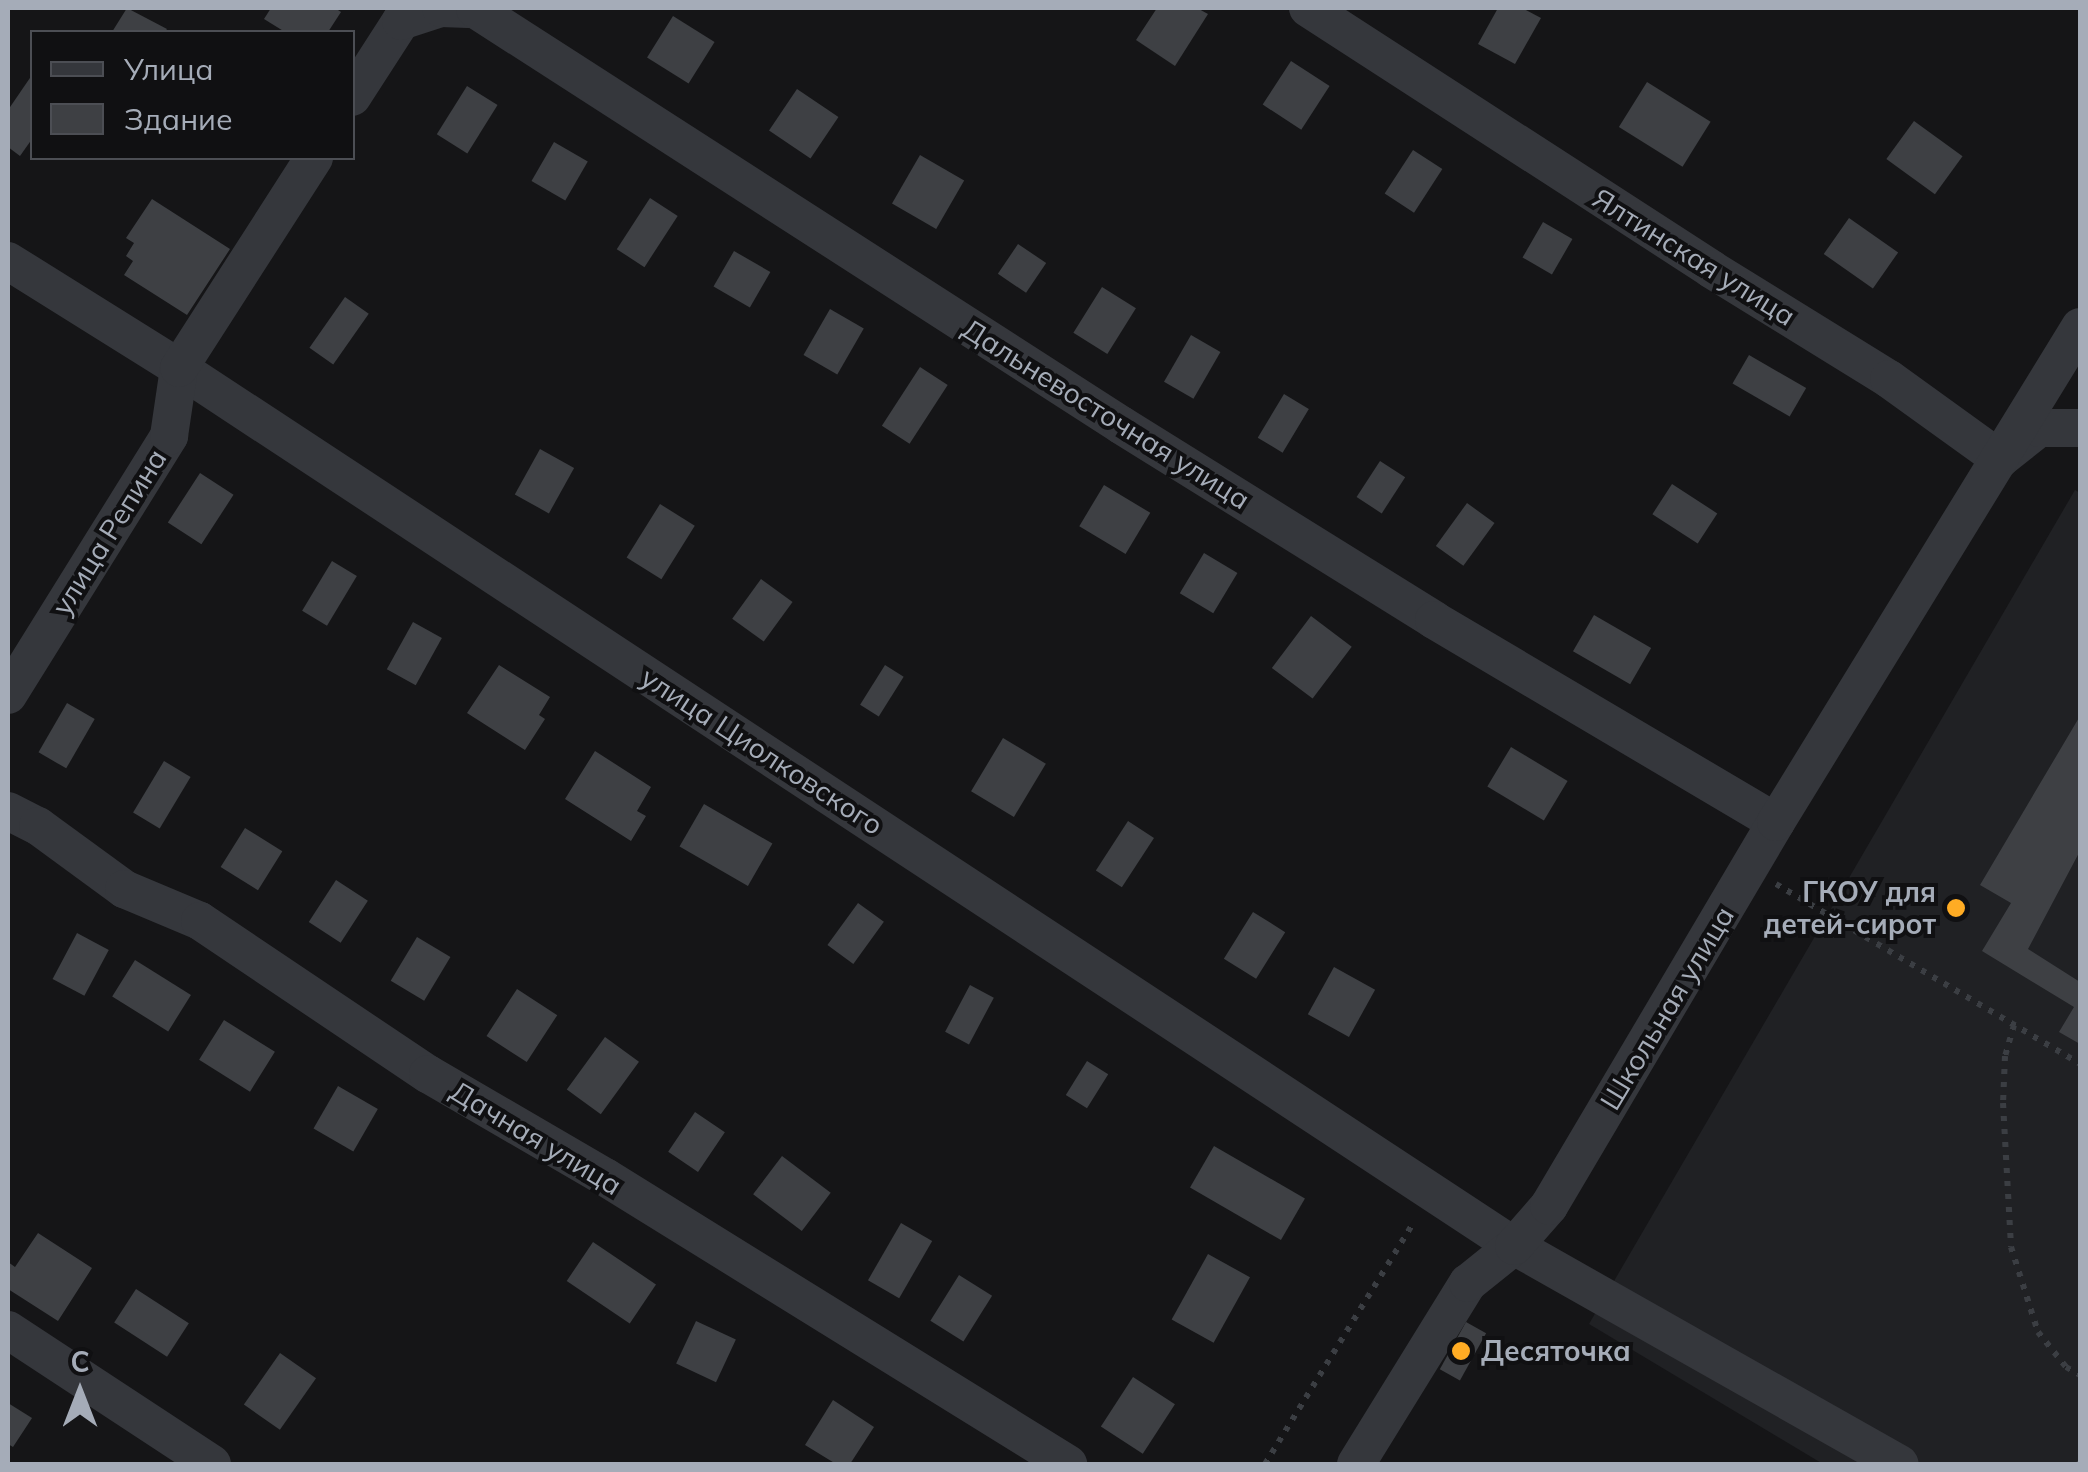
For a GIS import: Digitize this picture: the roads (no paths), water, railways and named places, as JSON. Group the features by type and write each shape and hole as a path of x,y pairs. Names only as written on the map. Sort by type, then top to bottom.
{"street":[{"path":"355,92 401,22 441,8"},
{"name":"Дальневосточная улица","path":"441,8 475,9 1121,425 1434,620 1776,822"},
{"name":"Ялтинская улица","path":"1308,8 1695,259 1890,379 2000,459"},
{"name":"улица Репина","path":"8,694 170,436 180,368 313,160"},
{"name":"улица Циолковского","path":"8,261 180,368 1514,1246 1900,1464"},
{"name":"Школьная улица","path":"1356,1464 1468,1284 1514,1246 1549,1206 1776,822 2080,326"},
{"path":"2000,459 2038,428 2080,428"},
{"name":"Дачная улица","path":"8,810 38,826 124,889 200,921 428,1074 1068,1464"},
{"path":"8,1330 212,1464"}],"place":[{"name":"ГКОУ для детей-сирот","path":"1956,908"},
{"name":"Десяточка","path":"1461,1351"}]}
